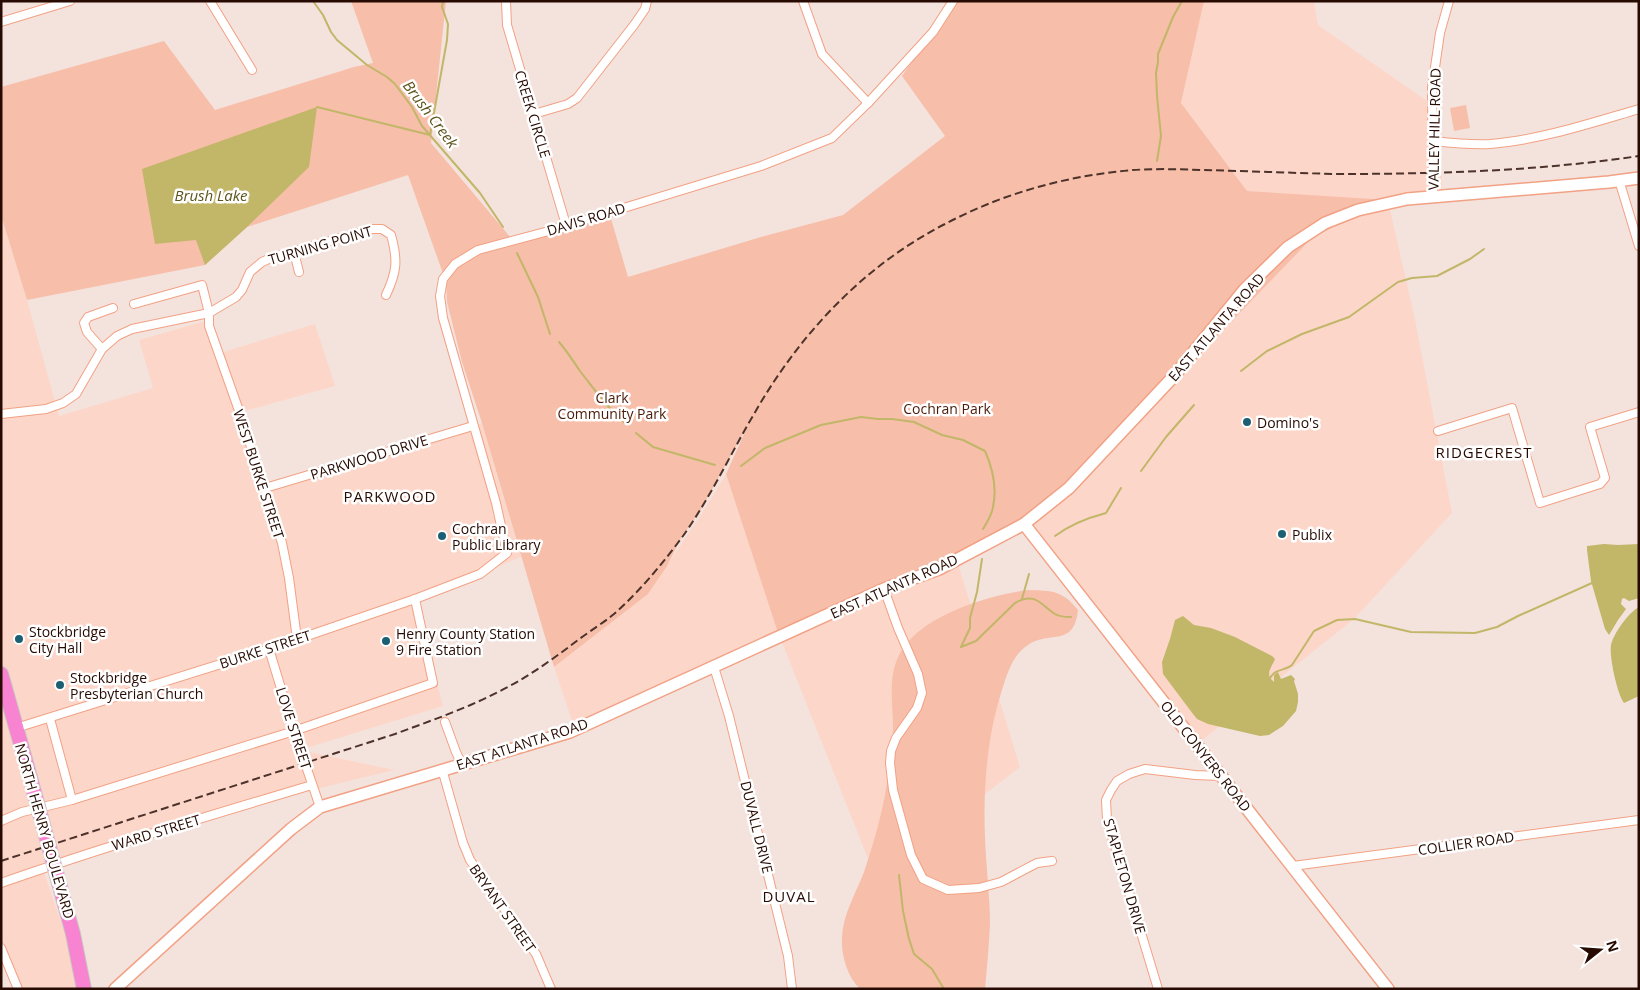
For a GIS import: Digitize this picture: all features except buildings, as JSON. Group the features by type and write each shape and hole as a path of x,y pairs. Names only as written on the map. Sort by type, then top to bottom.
{"highway":[{"name":"NORTH HENRY BOULEVARD","path":"1,674 73,934 84,989"}],"street":[{"path":"1,22 70,1"},
{"path":"210,1 252,70"},
{"name":"CREEK CIRCLE","path":"506,1 507,25 566,225"},
{"path":"534,114 568,104 578,98 634,25 645,9 647,1"},
{"path":"803,1 822,54 868,103"},
{"name":"DAVIS ROAD","path":"507,553 496,503 443,318 440,296 443,279 455,264 478,250 761,166 832,138 868,103 933,32 953,1"},
{"name":"VALLEY HILL ROAD","path":"1433,198 1432,88 1439,40 1449,1"},
{"path":"1433,141 1470,144 1512,141 1639,109"},
{"name":"EAST ATLANTA ROAD","path":"115,989 292,829 320,807 570,732 884,590 939,568 1024,524 1069,488 1174,376 1245,289 1288,247 1325,223 1343,215 1400,201 1639,178"},
{"path":"1619,180 1639,246"},
{"name":"TURNING POINT","path":"102,349 125,332 209,313 236,297 242,290 250,272 273,257 372,229 382,229 391,235 396,262 394,278 386,295"},
{"path":"294,252 299,272"},
{"name":"WEST BURKE STREET","path":"134,304 202,285 209,313 209,326 212,330 265,488 282,544 289,578 297,639"},
{"path":"1,414 46,409 63,403 76,394 102,349 87,332 84,322 88,317 113,308"},
{"path":"1438,431 1512,408 1540,503 1600,484 1605,478 1590,427 1639,412"},
{"name":"PARKWOOD DRIVE","path":"265,488 473,426"},
{"name":"OLD CONYERS ROAD","path":"1024,524 1388,989"},
{"name":"BURKE STREET","path":"18,735 50,719 269,649 415,599 480,574 507,553"},
{"path":"884,590 918,674 922,694 919,703 896,738 891,751 890,763 892,790 910,855 923,879 948,890 979,888 1001,882 1038,863 1052,861"},
{"path":"1,821 22,812 72,800 294,730 433,682 415,599"},
{"name":"LOVE STREET","path":"269,649 320,807"},
{"name":"DUVALL DRIVE","path":"714,667 729,716 786,947 792,989"},
{"path":"50,719 72,800"},
{"path":"445,722 462,764"},
{"name":"BRYANT STREET","path":"442,769 463,843 470,860 536,954 551,989"},
{"name":"STAPLETON DRIVE","path":"1158,989 1107,820 1106,800 1116,781 1145,769 1195,776 1221,776"},
{"name":"WARD STREET","path":"1,883 192,821 312,785"},
{"name":"COLLIER ROAD","path":"1292,866 1639,820"},
{"path":"1,948 18,989"}],"shaded area":[{"path":"1204,1 1314,1 1318,25 1440,110 1442,198 1388,201 1415,319 1452,513 1354,619 1195,746 1027,527 1077,482 1312,238 1387,201 1247,191 1181,103"},
{"path":"1,215 59,416 153,388 139,340 209,320 220,353 315,324 335,386 241,412 265,490 482,423 521,557 416,601 443,706 300,750 394,770 234,809 41,863 82,985 77,989 17,989 1,951"},
{"path":"726,474 777,630 573,724 554,667 648,594"},
{"path":"957,560 1020,767 962,812 896,929 777,630"}],"green space":[{"path":"351,1 446,1 431,143 511,238 475,249 462,264 478,250 566,225 608,208 628,277 761,237 843,215 945,136 902,76 954,1 1204,1 1181,103 1247,191 1388,200 1312,238 1077,482 1027,527 957,560 777,630 726,474 749,423 700,511 681,538 667,566 648,594 554,667 482,423 462,362 447,302 446,282 408,175 247,227 205,265 27,300 1,215 1,87 164,41 215,110 354,67 373,63"},
{"path":"1466,105 1470,128 1454,131 1450,108"},
{"path":"1028,590 1062,595 1078,610 1076,622 1066,634 1036,641 1018,654 1008,671 997,708 987,762 985,800 990,924 985,989 860,989 855,984 844,958 842,944 843,928 847,912 868,860 885,795 893,738 892,686 898,657 914,635 943,616 996,596"}],"water":[{"name":"Brush Lake","path":"317,107 309,167 205,265 196,240 155,244 142,169"},
{"path":"1639,544 1639,598 1629,601 1624,598 1622,599 1621,604 1626,609 1609,635 1605,629 1591,581 1587,550 1587,546"},
{"path":"1639,607 1639,696 1624,703 1614,675 1611,645 1622,624"},
{"path":"1183,616 1194,625 1211,628 1235,637 1272,656 1275,659 1269,673 1274,682 1274,675 1278,672 1281,679 1291,675 1295,679 1298,694 1296,711 1283,726 1269,735 1260,736 1208,724 1197,719 1163,674 1162,662 1175,620"}],"waterway":[{"name":"Brush Creek","path":"313,1 337,40 367,65 395,84 412,107 422,126 480,193 503,227"},
{"path":"430,135 447,40 448,24 442,7 443,1"},
{"path":"1157,161 1161,136 1156,73 1158,54 1173,17 1182,1"},
{"path":"317,107 430,135"},
{"path":"1241,371 1267,351 1302,334 1349,317 1398,282 1412,278 1437,276 1470,259 1484,249"},
{"name":"Brush Creek","path":"517,253 538,297 550,334"},
{"name":"Brush Creek","path":"559,342 601,398 625,423"},
{"path":"1141,471 1166,437 1194,405"},
{"name":"Brush Creek","path":"741,466 765,448 821,425 861,417 914,422 942,435 963,440 985,451 992,472 995,493 992,513 983,529"},
{"name":"Brush Creek","path":"636,433 653,447 715,465"},
{"path":"1055,536 1079,522 1106,513 1121,488"},
{"name":"Brush Creek","path":"961,647 970,628 970,618 977,592 982,559"},
{"path":"1022,599 1029,574"},
{"path":"1270,678 1278,671 1292,665 1314,631 1337,620 1355,619 1411,632 1475,633 1497,627 1592,583"},
{"path":"961,647 976,641 1015,603 1028,598 1041,603 1057,615 1071,617"},
{"name":"Brush Creek","path":"899,875 903,911 914,954 932,969 944,989"}],"railway":[{"path":"1,861 395,734 486,698 509,687 540,668 614,614 633,596 659,566 683,536 702,507 772,385 791,357 836,305 887,260 915,241 985,205 1027,190 1070,179 1136,170 1181,169 1336,174 1450,172 1563,165 1639,156"}],"place":[{"name":"Domino's","path":"1247,422"},
{"name":"Publix","path":"1282,534"},
{"name":"Cochran Public Library","path":"442,536"},
{"name":"Stockbridge City Hall","path":"19,639"},
{"name":"Henry County Station 9 Fire Station","path":"386,641"},
{"name":"Stockbridge Presbyterian Church","path":"60,685"}],"district":[{"name":"RIDGECREST","path":"1484,452"},
{"name":"PARKWOOD","path":"390,496"},
{"name":"DUVAL","path":"789,896"}],"park label":[{"name":"Clark Community Park","path":"612,406"},
{"name":"Cochran Park","path":"947,408"}]}
